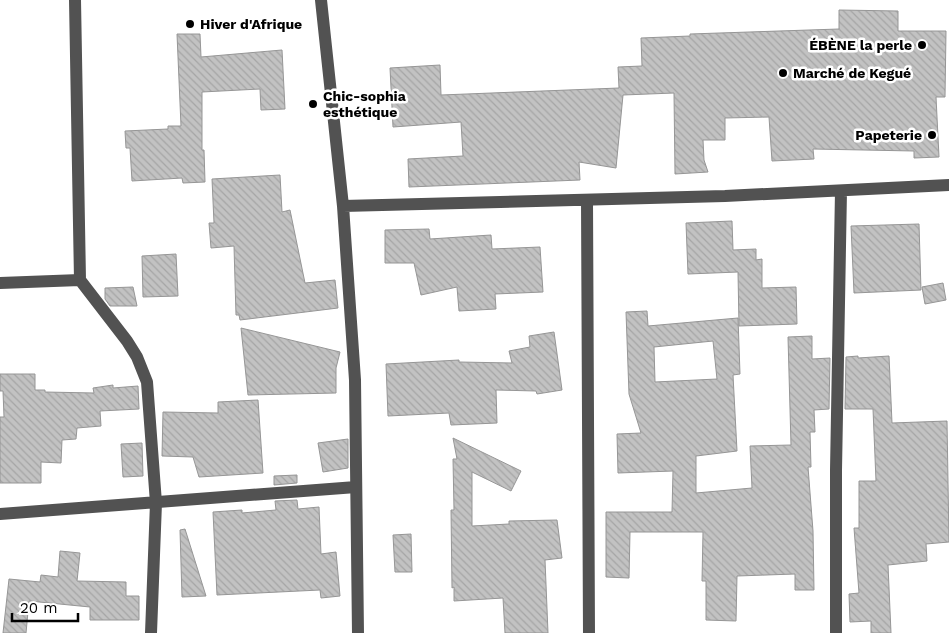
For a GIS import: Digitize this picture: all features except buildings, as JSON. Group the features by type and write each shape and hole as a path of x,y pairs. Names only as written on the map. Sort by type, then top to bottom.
{"street":[{"path":"75,0 80,280 128,341 147,382 156,502 151,633"},
{"path":"321,0 343,206 355,380 358,633"},
{"path":"343,206 725,196 949,185"},
{"path":"836,633 836,470 841,191"},
{"path":"587,200 589,633"},
{"path":"0,283 80,280"},
{"path":"0,514 356,487"}],"place":[{"name":"Hiver d'Afrique","path":"190,24"},
{"name":"ÉBÈNE la perle","path":"922,45"},
{"name":"Marché de Kegué","path":"783,73"},
{"name":"Chic-sophia esthétique","path":"313,104"},
{"name":"Papeterie","path":"932,135"}]}
